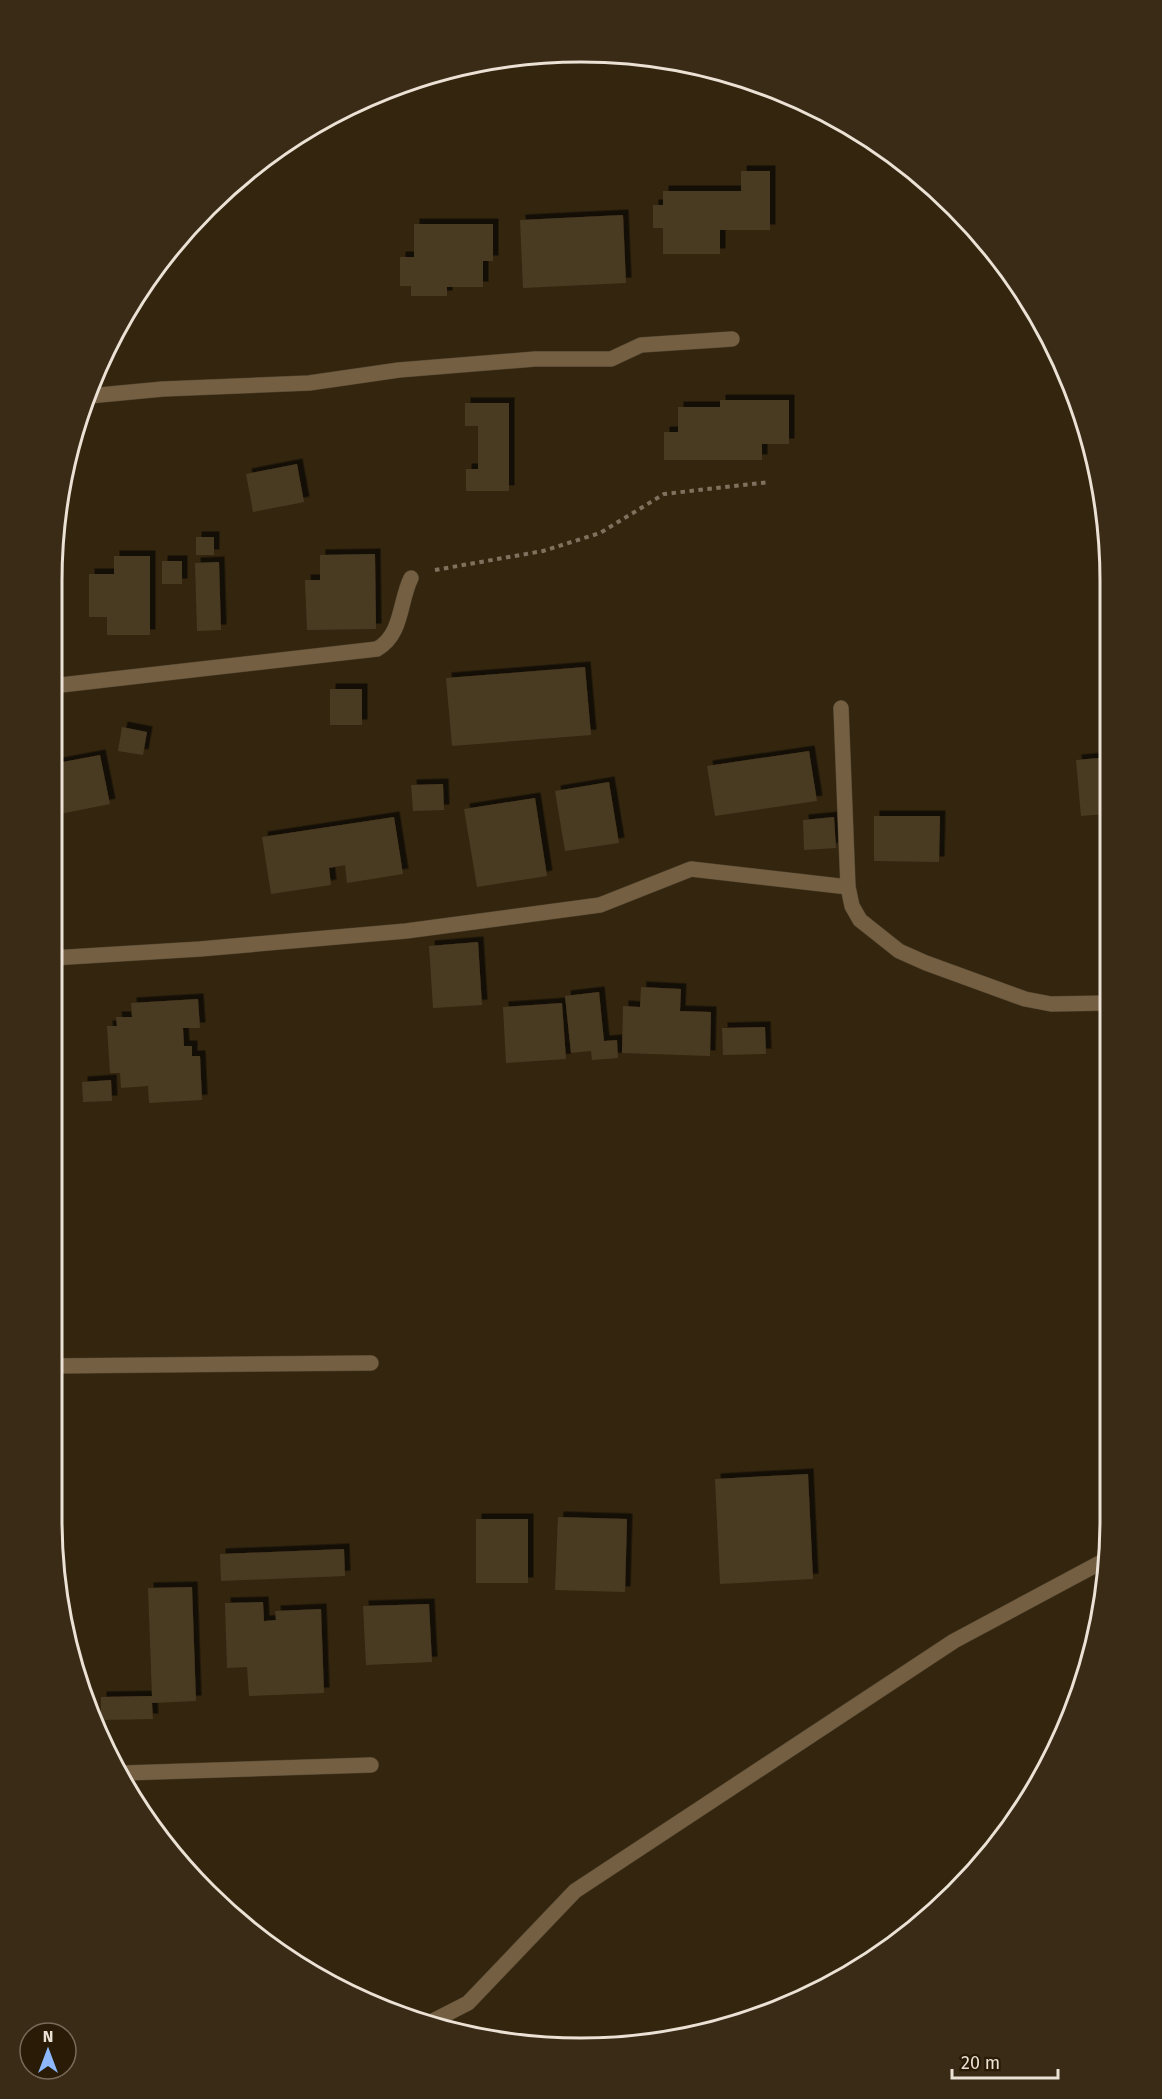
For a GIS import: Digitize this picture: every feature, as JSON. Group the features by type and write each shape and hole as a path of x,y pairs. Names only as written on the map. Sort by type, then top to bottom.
{"street":[{"path":"96,395 163,389 309,383 399,370 535,359 611,359 641,345 732,339"},
{"path":"62,685 377,649 389,642 397,628 405,590 411,578"},
{"path":"841,708 848,886 852,906 860,920 899,951 1025,999 1051,1004 1100,1004"},
{"path":"62,957 200,949 406,931 600,905 691,869 848,886"},
{"path":"62,1366 371,1363"},
{"path":"439,2018 468,2003 575,1891 954,1641 1098,1564"},
{"path":"128,1773 371,1765"}],"path":[{"path":"411,578 424,572 543,551 600,533 664,494 770,482"}],"building":[{"path":"741,171 770,171 770,230 720,230 720,254 663,254 663,228 653,228 653,205 663,205 663,191 741,191"},
{"path":"623,215 626,283 523,288 520,220"},
{"path":"414,224 493,224 493,261 483,261 483,287 447,287 447,296 411,296 411,286 400,286 400,257 414,257"},
{"path":"720,400 789,400 789,444 762,444 762,460 664,460 664,432 678,432 678,407 720,407"},
{"path":"465,403 509,403 509,491 466,491 466,469 478,469 478,426 465,426"},
{"path":"297,464 304,502 253,512 246,474"},
{"path":"196,537 214,537 214,555 196,555"},
{"path":"375,554 376,629 307,630 305,580 320,580 320,555"},
{"path":"114,556 150,556 150,635 107,635 107,617 89,617 89,574 114,574"},
{"path":"162,561 182,561 182,584 162,584"},
{"path":"219,562 221,630 197,631 195,563"},
{"path":"585,667 591,735 452,746 446,678"},
{"path":"330,689 362,689 362,725 330,725"},
{"path":"122,727 147,732 143,755 118,751"},
{"path":"809,751 817,801 715,816 707,766"},
{"path":"100,755 110,804 62,814 62,762"},
{"path":"1099,758 1100,814 1081,816 1076,760"},
{"path":"609,782 619,843 565,851 555,791"},
{"path":"443,784 444,810 413,811 411,785"},
{"path":"535,798 547,876 477,887 464,809"},
{"path":"874,816 940,816 939,862 874,861"},
{"path":"394,817 403,874 347,883 345,865 329,868 331,885 271,894 262,837"},
{"path":"834,817 836,848 804,850 803,820"},
{"path":"478,942 482,1005 433,1008 429,946"},
{"path":"641,987 681,989 680,1011 711,1012 710,1056 622,1053 623,1006 640,1007"},
{"path":"599,992 604,1041 617,1040 618,1058 592,1060 591,1051 571,1053 565,996"},
{"path":"198,999 200,1028 183,1028 184,1046 192,1046 192,1056 200,1056 202,1100 149,1103 148,1086 121,1088 120,1073 110,1073 107,1026 117,1026 116,1017 132,1017 131,1003"},
{"path":"562,1003 566,1059 506,1063 503,1007"},
{"path":"765,1027 766,1054 723,1055 722,1028"},
{"path":"111,1080 112,1101 83,1102 82,1082"},
{"path":"808,1474 813,1579 720,1584 715,1479"},
{"path":"558,1517 627,1519 625,1592 555,1590"},
{"path":"476,1519 528,1519 528,1583 476,1583"},
{"path":"344,1549 345,1576 221,1581 220,1554"},
{"path":"192,1587 196,1701 152,1703 153,1719 102,1720 101,1697 152,1696 148,1588"},
{"path":"263,1602 264,1621 276,1620 275,1611 321,1609 324,1693 249,1696 247,1667 227,1668 225,1603"},
{"path":"429,1604 432,1662 366,1665 363,1606"}]}
